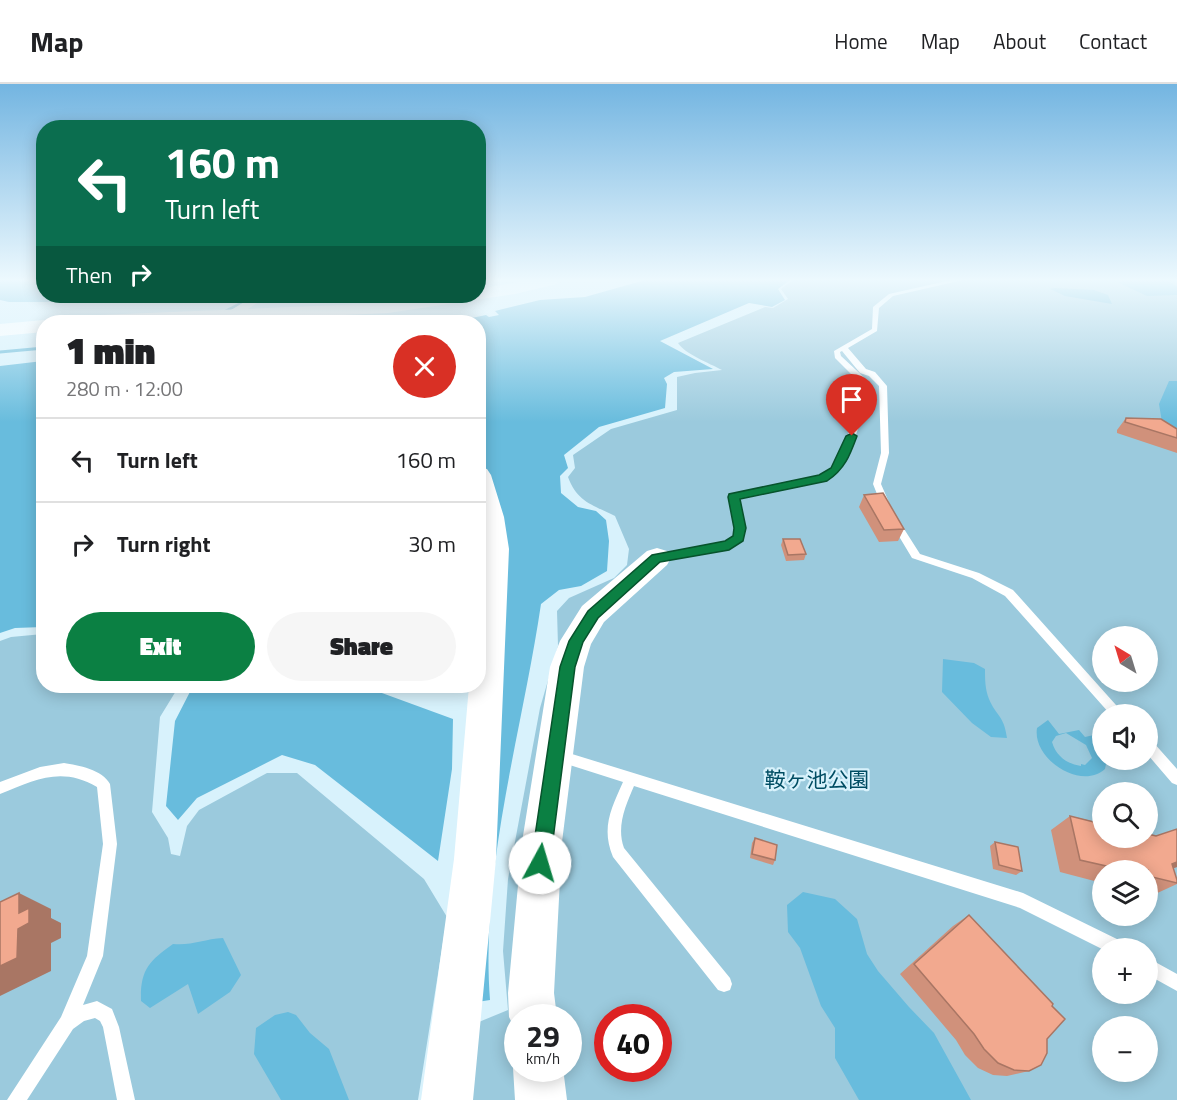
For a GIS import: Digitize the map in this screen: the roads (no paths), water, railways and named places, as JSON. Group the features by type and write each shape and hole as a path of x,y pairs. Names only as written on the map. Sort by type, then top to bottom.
{"street":[{"path":"0,330 28,327"},
{"path":"486,501 491,517 495,549 486,689"},
{"path":"532,1004 542,842 567,667 576,641 593,614 657,558"},
{"path":"447,1100 475,860 486,693"},
{"path":"539,1082 541,1100"}],"lane":[{"path":"657,558 729,545 739,538 739,518 734,497 815,480 836,470 844,457 867,393 866,384 837,357 837,351 868,336 875,327"},
{"path":"843,347 863,371 872,374 883,386 885,453 877,484 886,507 916,556 971,574 1009,593 1109,704"},
{"path":"556,755 1023,901 1096,938"},
{"path":"1158,757 1177,779"},
{"path":"0,788 44,772 66,769 81,770 103,784 110,844 95,956 67,1023 16,1100"},
{"path":"631,778 612,827 613,841 618,852 724,984"},
{"path":"1158,972 1177,983"},
{"path":"67,1023 80,1014 97,1009 106,1015 111,1027 126,1100"}],"waterway":[{"path":"0,352 36,349"}],"park label":[{"name":"鞍ヶ池公園","path":"817,779"}]}
